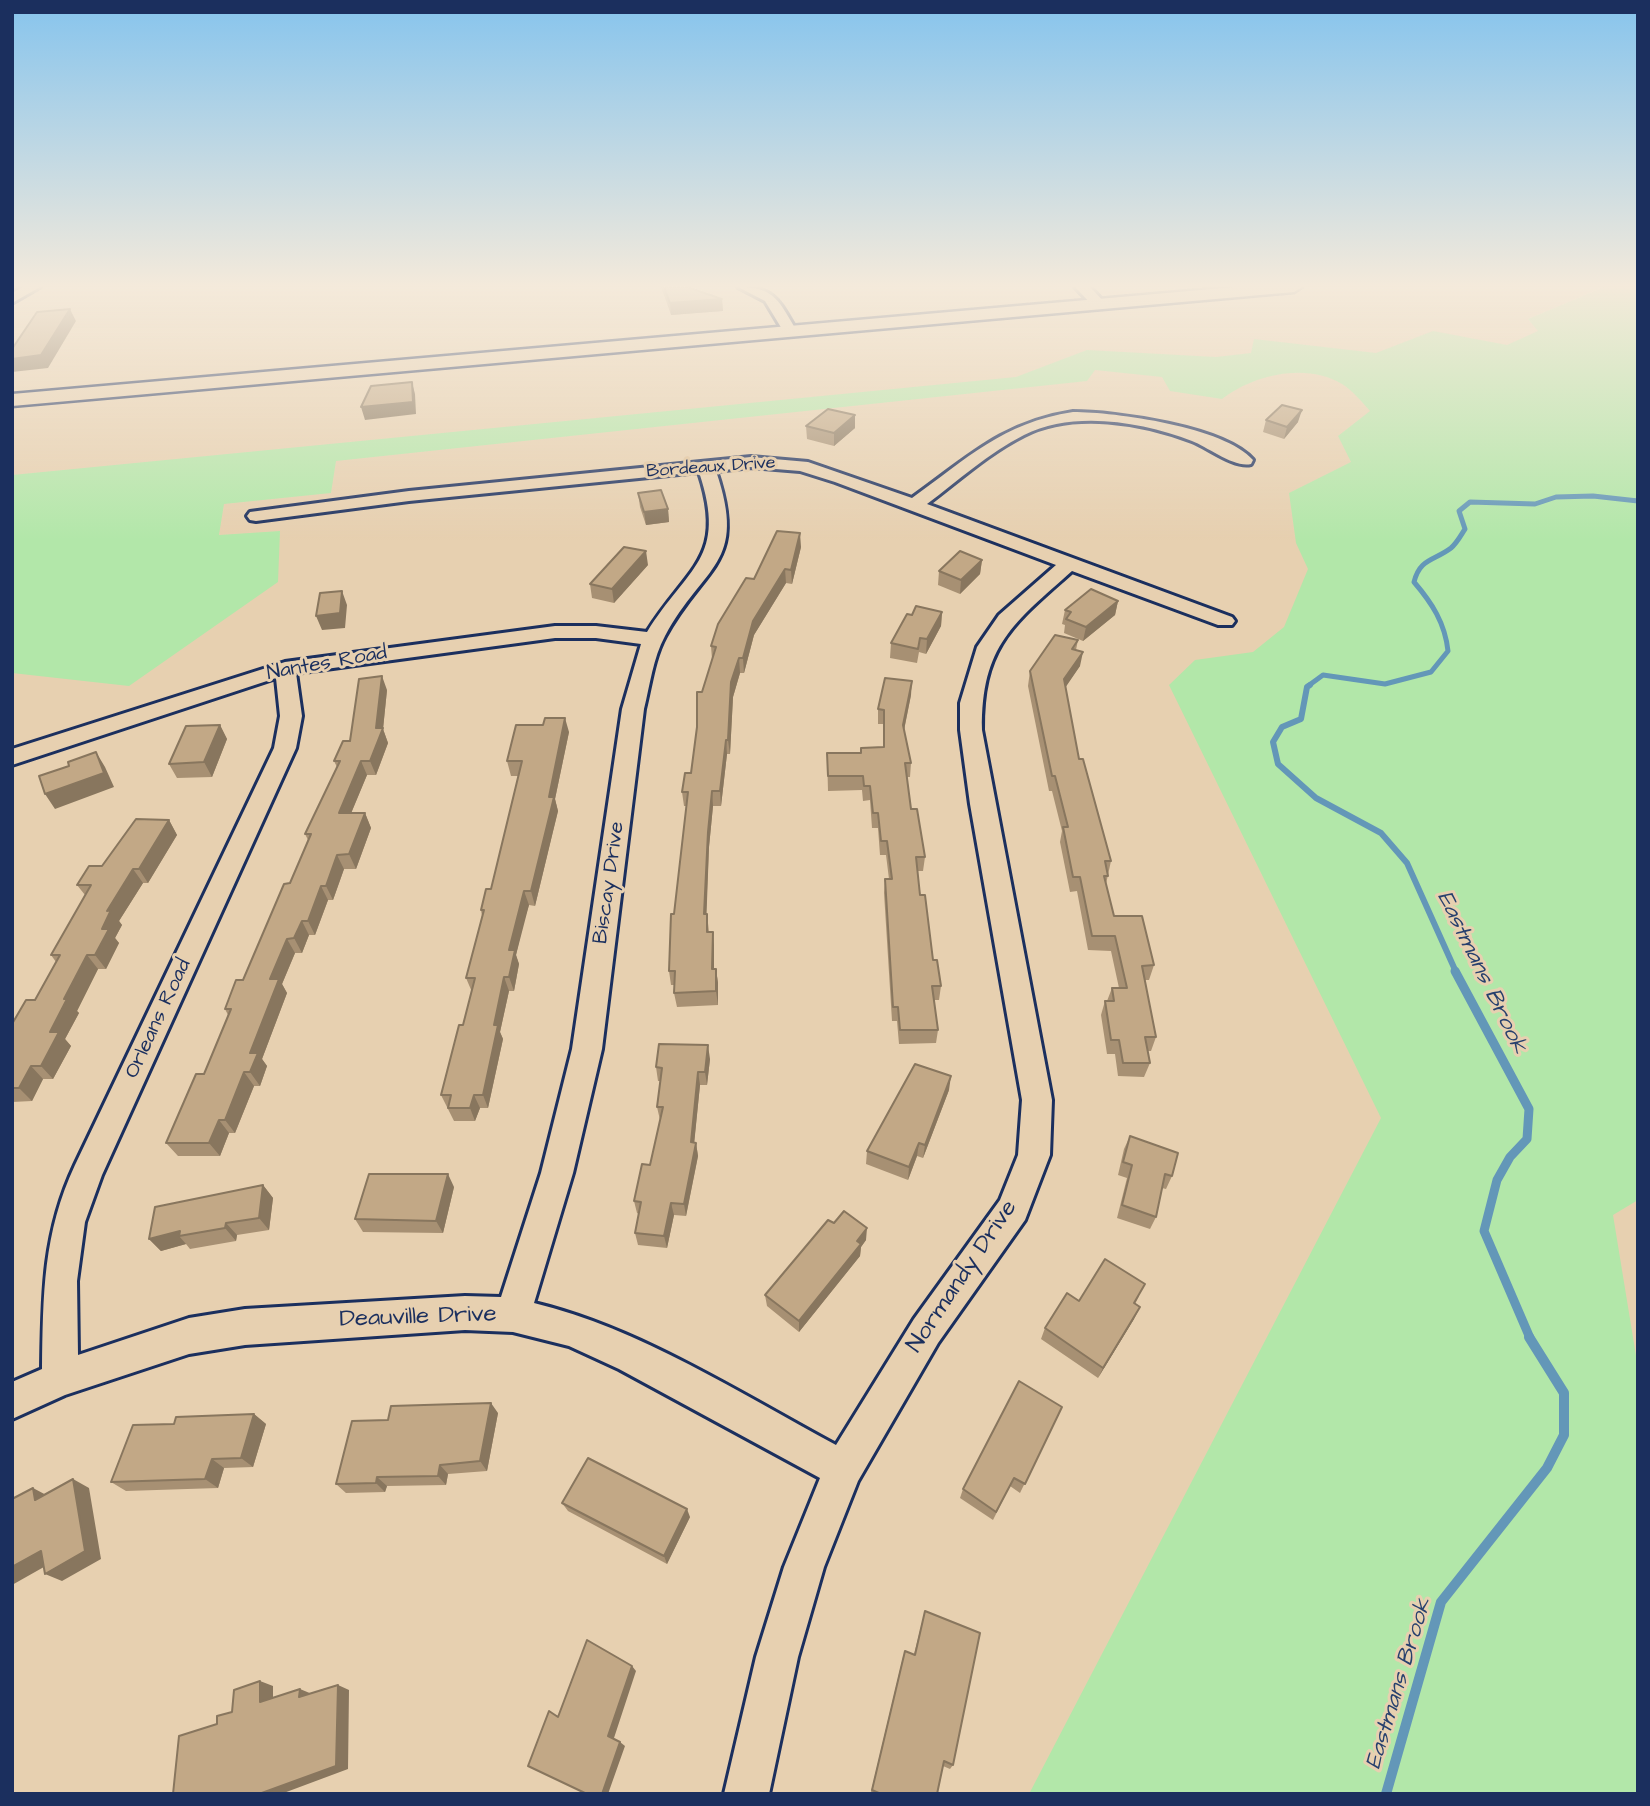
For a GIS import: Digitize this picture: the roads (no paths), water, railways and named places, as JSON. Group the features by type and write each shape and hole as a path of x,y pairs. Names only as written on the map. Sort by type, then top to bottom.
{"street":[{"path":"12,400 336,371"},
{"path":"914,505 1019,431 1058,420 1118,417 1145,422 1223,446 1245,460"},
{"name":"Bordeaux Drive","path":"256,516 409,496 751,462 802,466 1224,621"},
{"name":"Biscay Drive","path":"513,1315 557,1173 587,1049 633,709 653,639 715,553 720,531 719,508 706,467"},
{"name":"Normandy Drive","path":"746,1794 777,1657 803,1567 843,1469 926,1331 1013,1209 1034,1156 1037,1100 982,804 971,730 971,703 988,646 1006,619 1069,563"},
{"name":"Nantes Road","path":"12,757 44,749 225,685 285,668 555,632 596,632 653,639"},
{"name":"Orleans Road","path":"61,1379 60,1281 69,1222 86,1175 285,748 292,716 285,668"},
{"name":"Deauville Drive","path":"12,1401 61,1379 152,1346 189,1336 245,1327 465,1313 513,1315 572,1329 632,1356 843,1469"}],"waterway":[{"name":"Eastmans Brook","path":"1308,686 1323,675 1385,684 1431,672 1448,651 1437,614 1414,582 1424,564 1451,548 1457,541 1465,529 1459,511 1470,502 1535,504 1556,497 1593,496 1638,501"},
{"name":"Eastmans Brook","path":"1310,685 1307,687 1301,719 1282,727 1273,742 1278,764 1316,798 1381,833 1407,863 1456,972"},
{"name":"Eastmans Brook","path":"1455,971 1529,1109 1527,1139 1510,1157 1497,1180 1484,1231 1530,1338"},
{"name":"Eastmans Brook","path":"1386,1794 1441,1602 1547,1468 1564,1435 1564,1393 1529,1337"}]}
